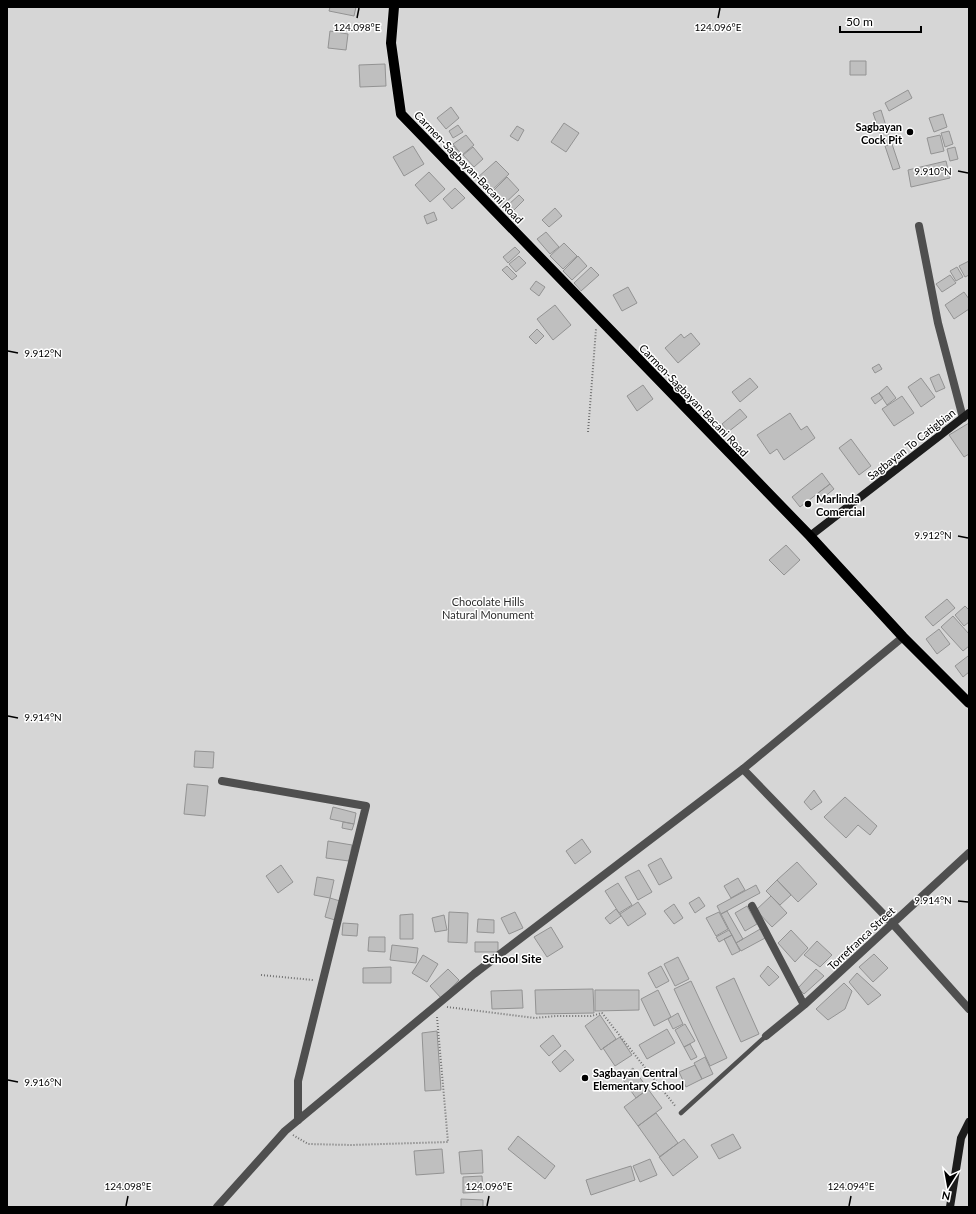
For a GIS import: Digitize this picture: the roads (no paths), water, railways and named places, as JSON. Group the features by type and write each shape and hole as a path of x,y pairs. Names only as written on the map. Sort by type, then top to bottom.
{"main road":[{"name":"Carmen-Sagbayan-Bacani Road","path":"394,7 391,43 402,114 810,536 903,637 969,703"},
{"name":"Sagbayan To Catigbian","path":"810,536 966,415"},
{"path":"950,1207 961,1138 969,1122"}],"street":[{"path":"919,226 938,323 966,415"},
{"path":"217,1207 285,1131 298,1120 474,974 742,769 903,637"},
{"path":"742,769 892,923 968,1005"},
{"path":"222,781 366,806 298,1081 298,1120"},
{"name":"Torrefranca Street","path":"766,1036 804,1005 969,853"},
{"path":"752,906 804,1005"}],"lane":[{"path":"681,1113 766,1036"}],"place":[{"name":"Sagbayan Cock Pit","path":"910,132"},
{"name":"Marlinda Comercial","path":"808,504"},
{"name":"Sagbayan Central Elementary School","path":"585,1078"}],"district":[{"name":"School Site","path":"512,958"}],"park label":[{"name":"Chocolate Hills Natural Monument","path":"488,607"}]}
